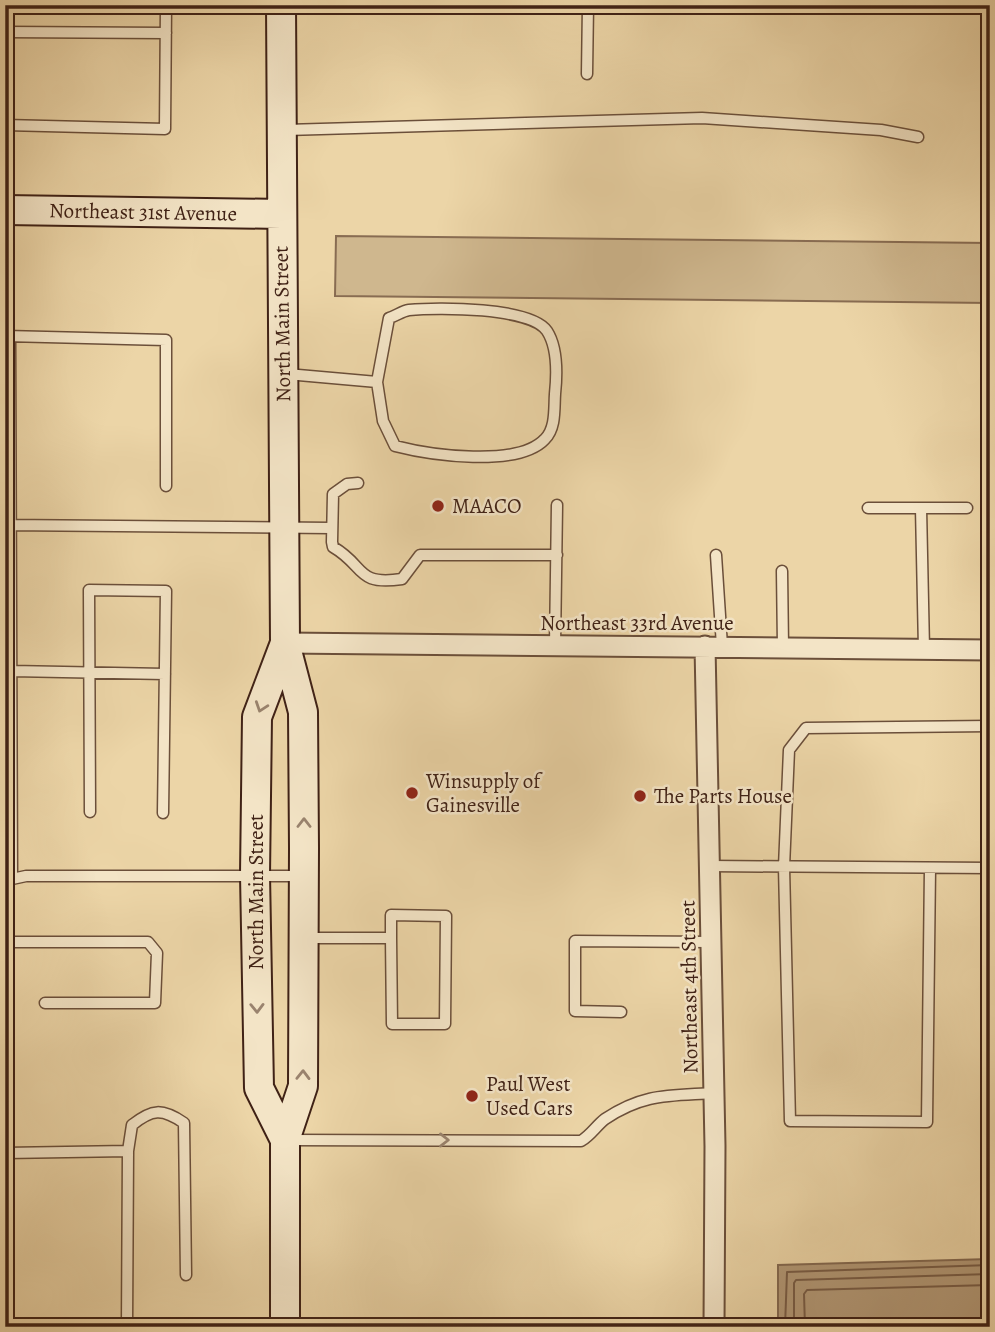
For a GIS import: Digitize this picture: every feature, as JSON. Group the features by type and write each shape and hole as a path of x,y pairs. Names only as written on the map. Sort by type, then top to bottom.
{"main road":[{"name":"North Main Street","path":"281,5 285,643 303,712 304,876 303,1086 285,1140 285,1327"},
{"name":"Northeast 31st Avenue","path":"5,210 281,214"},
{"name":"North Main Street","path":"285,643 257,717 255,875 259,1088 285,1140"}],"street":[{"name":"Northeast 33rd Avenue","path":"285,643 990,650"},
{"name":"Northeast 4th Street","path":"713,646 710,866 714,1327"}],"lane":[{"path":"5,125 165,129 166,5"},
{"path":"587,74 588,5"},
{"path":"5,32 166,33"},
{"path":"282,130 702,118 881,130 918,137"},
{"path":"407,310 509,311 530,318 547,330 556,366 553,426 547,438 536,447 512,454 468,456 421,453 396,446 383,421 377,382 389,318 407,310"},
{"path":"166,486 166,340 8,336 12,671 8,882 304,876"},
{"path":"283,373 377,382"},
{"path":"358,483 347,484 333,494 331,528 333,547 351,558 364,577 374,580 402,579 420,555 557,555"},
{"path":"555,645 558,505"},
{"path":"868,508 967,508"},
{"path":"921,508 924,649"},
{"path":"9,525 331,528"},
{"path":"713,646 716,555"},
{"path":"782,570 783,647"},
{"path":"90,812 89,590 166,591 163,813"},
{"path":"12,671 165,674"},
{"path":"930,867 927,1122 790,1121 784,867 789,750 806,728 990,726"},
{"path":"710,866 990,868"},
{"path":"391,915 446,916 445,1024 392,1024 391,938 391,915"},
{"path":"304,938 391,938"},
{"path":"621,1012 575,1011 575,941 711,942"},
{"path":"5,942 148,942 157,953 155,1003 45,1003"},
{"path":"285,1140 580,1141 592,1134 601,1122 645,1097 714,1093"},
{"path":"127,1327 128,1152 132,1125 147,1113 168,1112 184,1123 186,1275"},
{"path":"5,1153 128,1152"}],"shaded area":[{"path":"336,236 990,243 990,303 335,296"}],"water":[{"path":"989,1259 989,1327 778,1327 778,1265"}],"place":[{"name":"MAACO","path":"438,506"},
{"name":"Winsupply of Gainesville","path":"412,793"},
{"name":"The Parts House","path":"640,796"},
{"name":"Paul West Used Cars","path":"472,1096"}]}
